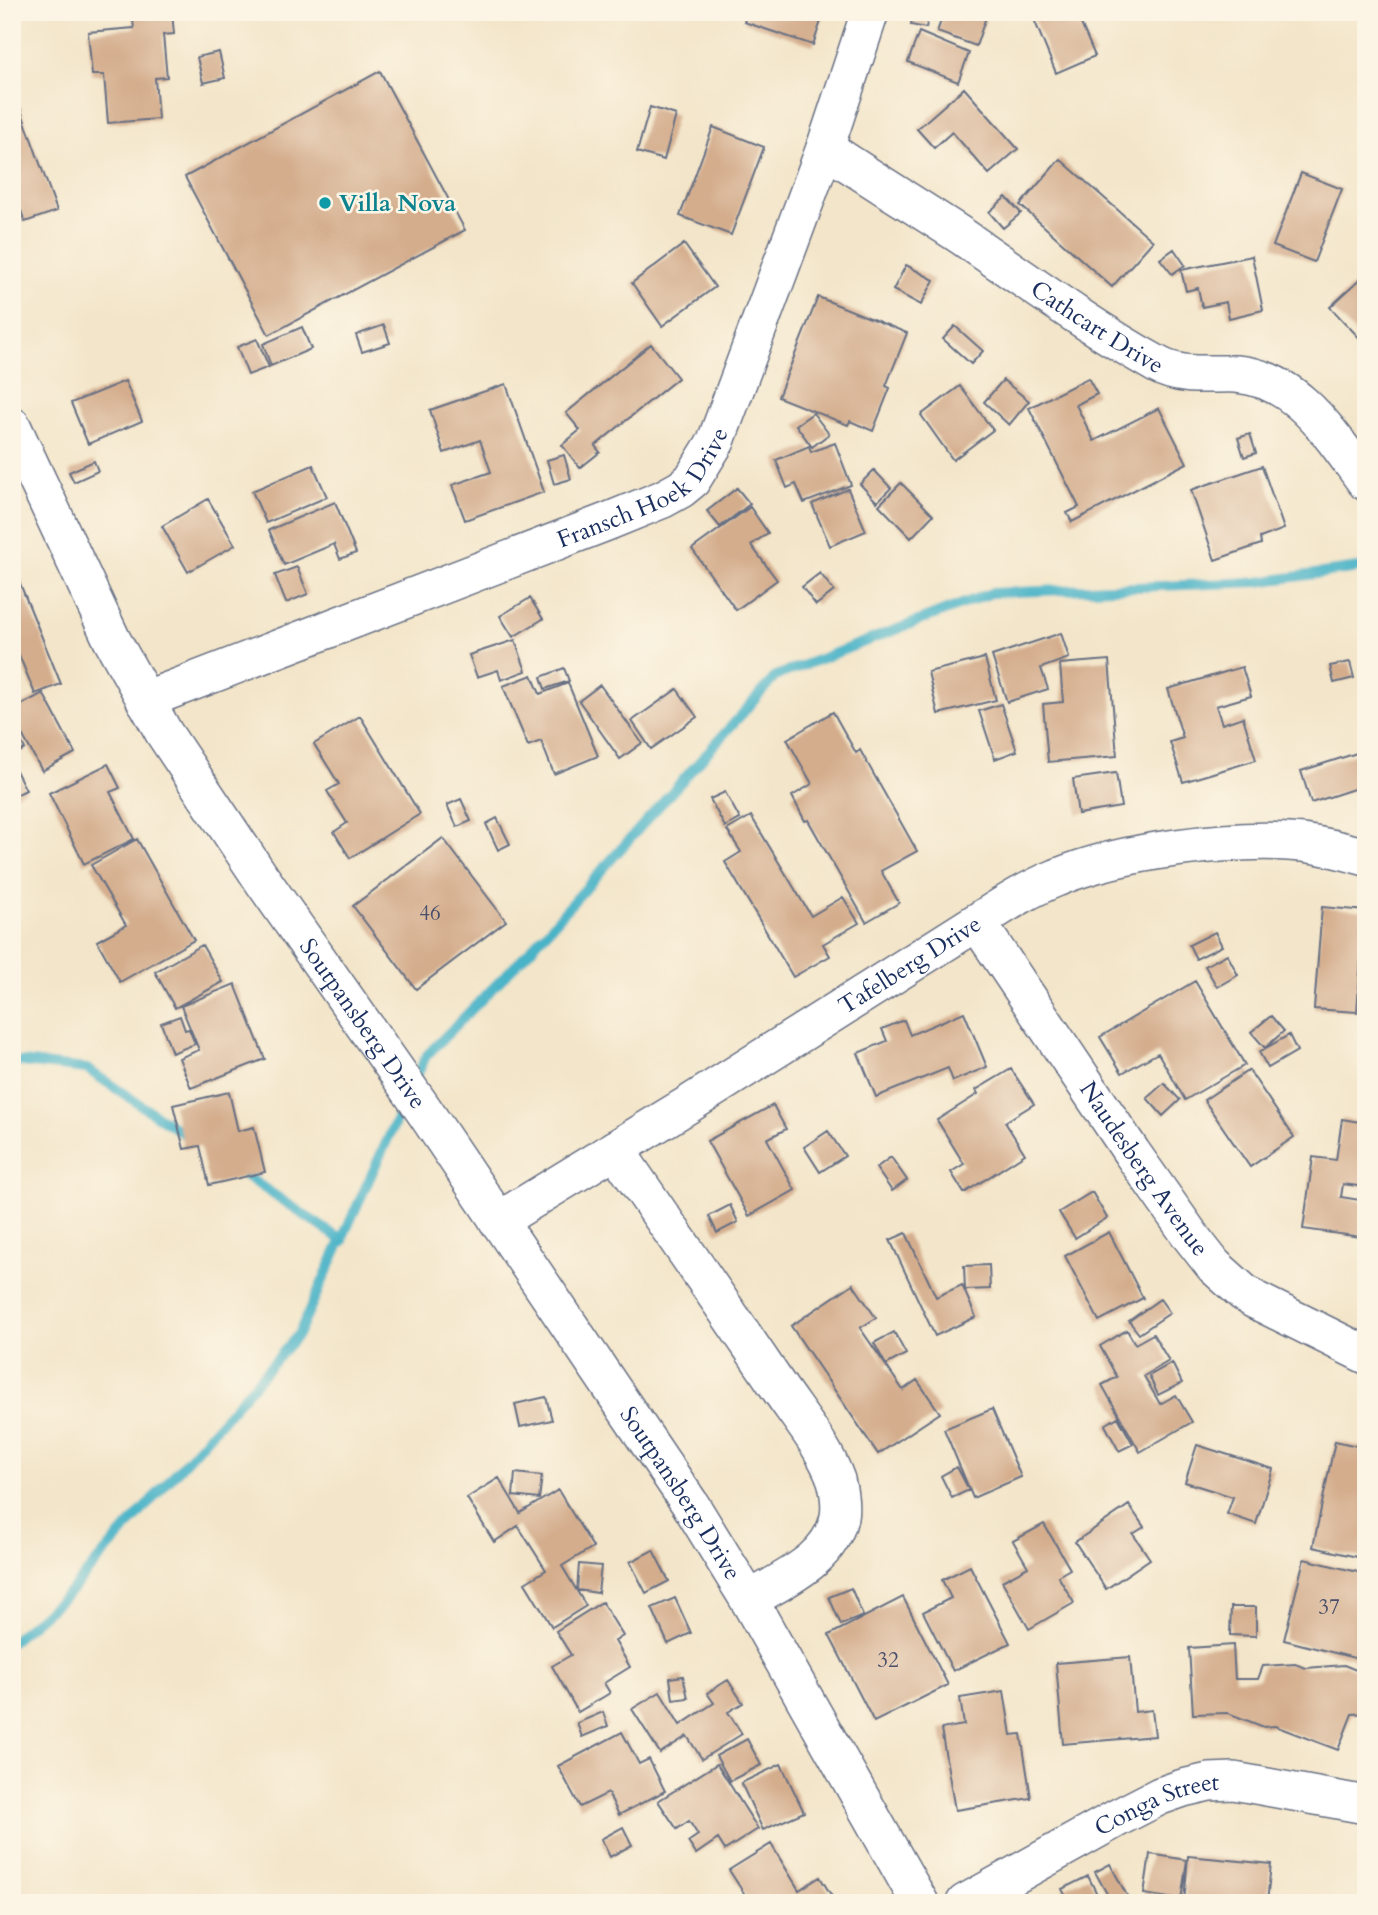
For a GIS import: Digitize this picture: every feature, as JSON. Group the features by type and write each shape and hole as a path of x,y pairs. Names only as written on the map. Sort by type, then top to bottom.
{"street":[{"name":"Fransch Hoek Drive","path":"145,700 609,521 663,499 692,480 716,441 825,148 870,12"},
{"name":"Cathcart Drive","path":"825,148 1094,327 1162,367 1197,374 1237,374 1262,378 1283,388 1303,403 1366,482"},
{"name":"Soutpansberg Drive","path":"12,426 112,640 164,733 690,1504 920,1903"},
{"name":"Tafelberg Drive","path":"498,1221 977,922 1057,877 1138,855 1186,847 1302,843 1366,857"},
{"name":"Naudesberg Avenue","path":"977,922 1132,1153 1214,1266 1255,1300 1366,1355"},
{"name":"Soutpansberg Drive","path":"615,1149 824,1456 836,1481 839,1517 828,1544 808,1564 748,1601"},
{"name":"Conga Street","path":"965,1903 1119,1817 1160,1796 1183,1788 1209,1782 1234,1782 1366,1805"}],"building":[{"path":"132,12 172,12 174,34 163,35 167,77 155,78 158,119 108,123 104,75 92,75 88,32 134,28"},
{"path":"748,12 824,12 813,45 744,22"},
{"path":"913,12 929,12 926,28 911,25"},
{"path":"944,12 987,14 976,46 937,32"},
{"path":"1031,12 1076,12 1095,56 1056,73"},
{"path":"919,32 969,53 958,82 908,62"},
{"path":"219,52 225,78 203,83 197,57"},
{"name":"Villa Nova","path":"380,71 465,230 269,335 185,177"},
{"path":"13,88 57,211 25,222 17,199 12,201"},
{"path":"964,88 1018,149 989,174 952,132 934,148 917,129"},
{"path":"650,107 676,115 664,160 637,152"},
{"path":"713,127 764,147 731,235 680,216"},
{"path":"1060,159 1153,241 1112,287 1020,205"},
{"path":"1301,173 1342,189 1314,262 1273,246"},
{"path":"1006,197 1021,213 1003,228 989,212"},
{"path":"684,244 715,287 662,326 632,283"},
{"path":"1174,249 1185,265 1172,274 1160,259"},
{"path":"1252,256 1263,310 1229,318 1226,302 1202,307 1198,288 1186,291 1181,270"},
{"path":"906,265 934,280 921,305 893,290"},
{"path":"1366,274 1366,345 1330,307"},
{"path":"818,297 907,333 886,386 890,388 873,431 850,421 848,425 778,397"},
{"path":"384,325 390,343 362,352 356,335"},
{"path":"955,326 983,351 971,364 943,339"},
{"path":"302,327 311,349 271,366 263,344"},
{"path":"257,339 269,367 248,375 237,347"},
{"path":"651,344 678,378 595,446 600,452 580,468 562,445 580,430 566,413"},
{"path":"1088,378 1097,394 1076,405 1094,441 1159,408 1187,463 1072,522 1067,513 1079,507 1029,408"},
{"path":"1003,380 1029,401 1009,425 984,402"},
{"path":"125,381 142,421 88,444 71,403"},
{"path":"506,384 544,492 465,520 452,485 491,472 480,440 444,453 430,410"},
{"path":"960,386 993,430 953,460 921,415"},
{"path":"813,413 829,434 812,447 796,425"},
{"path":"1250,434 1256,453 1244,457 1238,438"},
{"path":"835,443 851,485 804,503 796,484 787,488 776,460 809,446 811,452"},
{"path":"564,455 571,479 554,484 547,460"},
{"path":"94,461 98,471 74,482 69,472"},
{"path":"313,465 327,497 266,523 252,491"},
{"path":"1262,466 1284,529 1260,538 1261,544 1215,560 1191,490"},
{"path":"874,470 891,488 877,502 860,484"},
{"path":"901,483 933,515 911,538 879,505"},
{"path":"737,488 750,504 720,527 707,511"},
{"path":"848,489 866,531 830,546 812,504"},
{"path":"208,499 235,545 188,572 162,526"},
{"path":"335,502 356,553 340,559 334,544 284,565 269,530"},
{"path":"750,507 768,533 751,545 777,580 736,610 692,549"},
{"path":"12,564 61,684 35,694 12,638"},
{"path":"297,567 308,594 286,603 275,575"},
{"path":"820,573 834,591 816,605 802,587"},
{"path":"530,598 543,619 513,637 500,616"},
{"path":"1061,633 1069,658 1041,668 1048,689 1007,702 992,656"},
{"path":"515,640 526,671 501,680 498,670 477,677 469,655"},
{"path":"985,658 996,700 938,714 928,672"},
{"path":"1109,660 1117,756 1048,762 1043,704 1063,702 1060,664"},
{"path":"1350,662 1354,678 1334,683 1330,666"},
{"path":"1242,667 1251,696 1216,706 1222,724 1243,717 1256,760 1183,782 1170,742 1183,738 1168,689"},
{"path":"564,668 569,681 545,689 541,677"},
{"path":"532,675 540,694 568,683 598,756 554,774 541,741 528,746 503,686"},
{"path":"600,685 642,743 620,759 579,701"},
{"path":"677,689 697,717 651,749 632,721"},
{"path":"43,693 75,753 42,771 12,716 12,710"},
{"path":"1001,704 1017,751 995,759 979,711"},
{"path":"833,712 856,753 860,750 917,851 881,871 899,903 866,922 792,796 812,784 787,739"},
{"path":"360,716 420,814 350,858 334,832 347,823 327,791 339,784 314,744"},
{"path":"12,723 25,749 12,756"},
{"path":"1363,751 1366,758 1366,785 1311,803 1301,771"},
{"path":"12,763 26,790 12,797"},
{"path":"108,764 120,788 110,792 134,839 84,864 49,793"},
{"path":"1116,773 1121,807 1078,814 1073,779"},
{"path":"725,792 740,819 725,827 710,799"},
{"path":"461,799 471,821 457,827 447,805"},
{"path":"751,816 811,916 843,897 859,923 823,944 830,956 793,977 725,862 741,852 727,830"},
{"path":"497,818 510,844 498,850 486,824"},
{"path":"443,838 506,921 416,989 353,906"},
{"path":"137,839 194,940 120,982 97,941 126,925 91,865"},
{"path":"1322,907 1366,911 1364,958 1361,958 1357,1012 1314,1009"},
{"path":"1215,932 1222,946 1196,959 1189,945"},
{"path":"202,945 223,982 175,1008 155,972"},
{"path":"1227,954 1238,975 1217,987 1205,966"},
{"path":"1195,981 1245,1065 1185,1100 1158,1053 1122,1073 1100,1037"},
{"path":"235,984 265,1059 191,1088 179,1058 199,1050 181,1006"},
{"path":"964,1012 987,1067 953,1081 948,1068 876,1097 858,1053 887,1041 882,1029 904,1020 910,1035"},
{"path":"180,1016 185,1030 189,1029 195,1044 172,1053 161,1023"},
{"path":"1271,1016 1284,1031 1265,1048 1251,1032"},
{"path":"1289,1035 1297,1051 1268,1068 1259,1052"},
{"path":"1011,1069 1034,1104 1005,1122 1025,1154 964,1193 951,1172 964,1164 937,1120 978,1094 976,1090"},
{"path":"1249,1070 1294,1137 1250,1167 1204,1100"},
{"path":"1164,1083 1180,1100 1163,1116 1147,1098"},
{"path":"229,1092 238,1131 254,1127 265,1172 209,1185 200,1146 184,1149 173,1105"},
{"path":"773,1105 786,1129 767,1139 795,1190 749,1216 707,1141"},
{"path":"1342,1119 1366,1123 1366,1187 1343,1184 1341,1197 1366,1201 1361,1237 1303,1229 1313,1157 1336,1160"},
{"path":"828,1131 845,1156 820,1172 804,1147"},
{"path":"891,1157 907,1180 892,1191 876,1168"},
{"path":"1092,1192 1107,1218 1075,1238 1059,1212"},
{"path":"730,1205 738,1222 717,1233 709,1216"},
{"path":"1109,1232 1143,1298 1099,1321 1065,1256"},
{"path":"906,1233 936,1297 962,1285 976,1317 935,1336 890,1240"},
{"path":"989,1265 990,1289 965,1290 964,1266"},
{"path":"853,1284 876,1318 860,1328 903,1390 917,1380 940,1413 878,1454 791,1326"},
{"path":"1160,1299 1170,1313 1139,1334 1129,1321"},
{"path":"1127,1330 1135,1344 1153,1334 1169,1361 1144,1376 1160,1404 1176,1395 1192,1422 1140,1452 1102,1385 1117,1377 1100,1346"},
{"path":"894,1332 906,1354 886,1365 874,1343"},
{"path":"1172,1363 1182,1383 1158,1395 1149,1376"},
{"path":"546,1397 552,1420 520,1427 515,1404"},
{"path":"992,1409 1021,1477 973,1498 944,1429"},
{"path":"1118,1417 1133,1444 1119,1451 1105,1425"},
{"path":"1335,1441 1366,1448 1366,1559 1313,1547"},
{"path":"1197,1445 1273,1469 1256,1524 1227,1514 1233,1497 1185,1482"},
{"path":"957,1467 969,1490 952,1498 941,1476"},
{"path":"515,1473 542,1476 539,1499 513,1496"},
{"path":"499,1478 520,1513 558,1490 593,1547 562,1566 586,1606 552,1627 525,1583 546,1570 518,1526 494,1542 467,1498"},
{"path":"1129,1505 1144,1527 1133,1534 1150,1559 1106,1589 1075,1542"},
{"path":"1044,1524 1070,1569 1058,1576 1074,1603 1029,1629 1002,1581 1028,1567 1013,1541"},
{"path":"653,1550 669,1581 646,1593 630,1562"},
{"path":"1304,1559 1366,1574 1366,1661 1284,1640"},
{"path":"579,1564 601,1566 598,1593 577,1590"},
{"path":"970,1566 1010,1643 953,1671 923,1612 951,1598 942,1580"},
{"path":"851,1588 863,1616 841,1625 829,1597"},
{"path":"903,1597 948,1685 874,1722 829,1635"},
{"path":"675,1598 691,1633 668,1644 652,1608"},
{"path":"602,1602 623,1636 615,1641 630,1667 604,1683 610,1693 578,1712 552,1666 571,1655 556,1631"},
{"path":"1231,1607 1256,1607 1256,1636 1230,1635"},
{"path":"1233,1645 1235,1679 1258,1679 1263,1666 1295,1664 1306,1668 1344,1665 1366,1674 1366,1713 1352,1714 1338,1750 1275,1726 1264,1727 1228,1713 1193,1714 1189,1648"},
{"path":"1130,1657 1135,1712 1152,1710 1155,1736 1063,1744 1056,1663"},
{"path":"683,1676 688,1698 673,1700 670,1678"},
{"path":"728,1680 743,1703 728,1712 742,1734 702,1759 687,1736 660,1753 632,1709 660,1692 680,1725 714,1703 707,1693"},
{"path":"1004,1691 1011,1735 1021,1734 1031,1798 955,1810 941,1729 964,1725 960,1698"},
{"path":"603,1712 608,1726 582,1737 577,1723"},
{"path":"622,1732 639,1764 649,1759 665,1791 619,1815 608,1793 580,1807 558,1766"},
{"path":"747,1739 761,1765 730,1781 716,1756"},
{"path":"717,1764 758,1829 725,1850 718,1839 696,1854 688,1842 698,1835 689,1821 677,1829 658,1801"},
{"path":"781,1764 804,1812 763,1830 741,1783"},
{"path":"623,1827 632,1845 610,1857 601,1839"},
{"path":"771,1844 799,1890 820,1877 836,1903 746,1903 749,1901 729,1870"},
{"path":"1150,1854 1187,1860 1181,1900 1144,1894"},
{"path":"1188,1856 1271,1864 1267,1903 1184,1903"},
{"path":"1110,1864 1131,1903 1112,1903 1095,1872"},
{"path":"1088,1876 1100,1900 1094,1903 1069,1903 1062,1889"}],"waterway":[{"path":"414,1082 426,1056 532,948 776,676 991,593 1257,582 1366,567"},
{"path":"12,1061 87,1069 190,1138"},
{"path":"12,1641 70,1592 298,1335 406,1099"},
{"path":"237,1170 343,1241"}],"place":[{"name":"Villa Nova","path":"325,203"}]}
